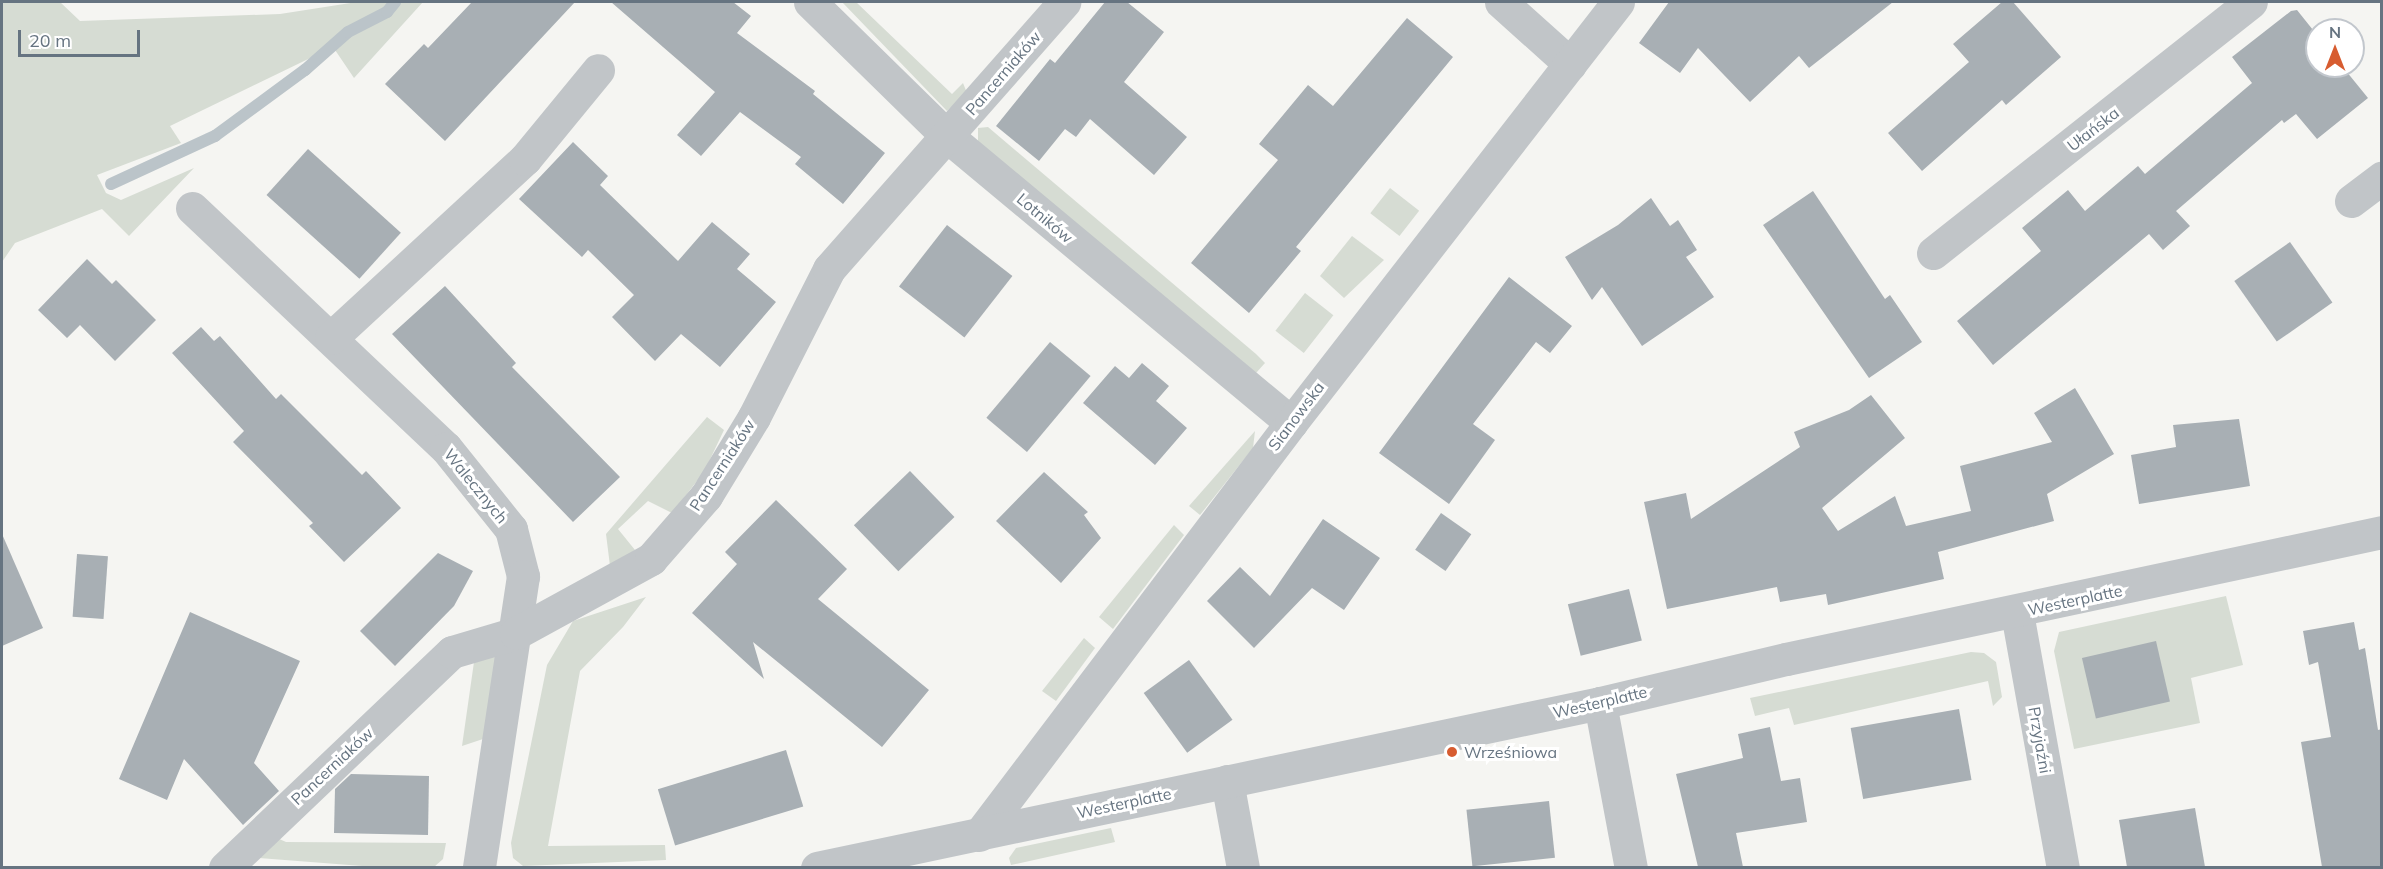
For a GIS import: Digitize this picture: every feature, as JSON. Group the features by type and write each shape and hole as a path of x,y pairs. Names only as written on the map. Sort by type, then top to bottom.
{"street":[{"name":"Lotników","path":"810,2 947,136 1291,423"},
{"name":"Pancerniaków","path":"225,867 452,652 516,633 651,559 706,496 754,417 829,269 1064,2"},
{"path":"1500,2 1570,64"},
{"name":"Sianowska","path":"979,835 1291,423 1618,2"},
{"name":"Ułańska","path":"1933,253 2251,2"},
{"path":"331,338 525,159 598,70"},
{"path":"2351,201 2382,178"},
{"name":"Walecznych","path":"192,208 446,448 511,529 522,576 516,633 479,867"},
{"name":"Westerplatte","path":"817,867 979,835 1600,703 1786,659 2017,612 2382,532"},
{"name":"Przyjaźni","path":"2017,612 2063,867"},
{"path":"1600,703 1631,867"},
{"path":"1227,781 1243,867"}],"shaded area":[{"path":"2,2 60,2 80,21 280,14 357,2 423,2 354,78 333,47 170,126 181,143 97,175 106,193 121,200 194,168 129,236 102,209 15,243 2,262"},
{"path":"842,2 856,2 952,94 963,83 967,93 947,111"},
{"path":"988,127 1265,363 1256,373 978,142 978,128"},
{"path":"1390,188 1419,211 1399,236 1370,213"},
{"path":"1352,236 1384,260 1344,298 1320,276"},
{"path":"1305,293 1333,315 1304,353 1275,331"},
{"path":"707,417 724,430 704,472 672,513 648,501 618,529 635,550 610,566 606,534"},
{"path":"1255,431 1253,448 1200,515 1189,506"},
{"path":"1174,525 1184,535 1113,629 1099,617"},
{"path":"2226,596 2243,665 2191,678 2200,723 2074,749 2054,651 2059,632"},
{"path":"646,597 623,627 580,671 548,846 665,845 666,860 523,866 513,858 511,843 547,665 573,621"},
{"path":"1084,638 1095,648 1056,701 1042,691"},
{"path":"1971,652 1984,653 1996,662 2002,697 1993,706 1988,681 1794,725 1789,708 1755,716 1750,698"},
{"path":"499,655 483,739 462,746 474,662"},
{"path":"1111,828 1115,842 1011,865 1009,858 1016,848"},
{"path":"277,838 286,842 446,843 443,859 434,867 375,867 259,858"}],"building":[{"path":"472,2 575,2 445,141 385,84 424,44 428,48"},
{"path":"611,2 733,2 751,16 737,33 815,91 813,94 885,153 843,204 795,164 801,157 740,112 701,156 677,135 715,92"},
{"path":"1105,2 1127,2 1164,32 1124,82 1187,137 1154,175 1090,119 1076,137 1065,129 1039,161 996,126 1050,59 1055,63"},
{"path":"1669,2 1893,2 1809,68 1799,56 1750,102 1698,48 1680,73 1639,43"},
{"path":"2002,2 2013,2 2061,57 2006,105 2002,100 1922,171 1888,133 1969,62 1953,44"},
{"path":"2297,10 2305,20 2305,78 2352,78 2368,98 2317,139 2296,114 2284,123 2282,120 2176,211 2190,226 2163,250 2149,234 1993,365 1957,321 2041,251 2022,228 2068,190 2085,211 2138,166 2145,174 2252,83 2232,57 2291,11"},
{"path":"1407,18 1453,57 1296,247 1301,251 1249,313 1191,263 1278,160 1259,144 1308,85 1333,106"},
{"path":"573,142 608,176 600,185 678,261 712,222 750,254 737,269 776,302 720,367 681,334 655,361 612,317 634,295 588,250 582,257 519,199"},
{"path":"308,149 401,233 359,279 267,195"},
{"path":"1813,191 1885,299 1890,295 1922,342 1869,378 1763,225"},
{"path":"1651,198 1670,226 1678,220 1697,250 1686,257 1714,297 1642,346 1602,287 1592,300 1565,257 1618,225"},
{"path":"947,225 1012,276 964,338 899,286"},
{"path":"2290,242 2332,303 2277,342 2234,281"},
{"path":"87,259 112,284 116,280 156,320 115,361 80,325 67,338 38,310"},
{"path":"1509,277 1572,326 1550,353 1536,342 1473,424 1495,440 1449,504 1379,453"},
{"path":"445,286 516,363 512,367 620,477 573,522 392,334"},
{"path":"201,327 214,341 220,336 276,399 281,394 362,475 366,471 401,508 344,562 309,526 313,523 233,442 244,431 172,353"},
{"path":"1050,342 1091,376 1027,452 986,418"},
{"path":"1142,363 1169,386 1156,401 1187,428 1155,465 1083,403 1115,366 1129,378"},
{"path":"2075,388 2114,454 2047,494 2054,521 1938,552 1944,579 1828,605 1826,594 1780,602 1777,587 1667,609 1644,502 1686,493 1691,519 1800,447 1794,432 1849,410 1871,395 1905,438 1822,508 1838,531 1895,496 1906,526 1971,511 1960,466 2052,442 2034,413"},
{"path":"2239,419 2250,486 2139,504 2131,455 2176,447 2173,425"},
{"path":"910,471 954,517 898,571 854,525"},
{"path":"1044,472 1088,512 1084,515 1101,538 1061,583 996,521"},
{"path":"776,500 847,569 818,599 929,690 882,747 753,642 764,679 692,613 737,564 725,552"},
{"path":"1441,513 1471,534 1445,571 1415,550"},
{"path":"1323,519 1380,558 1344,610 1312,588 1254,648 1207,601 1240,567 1270,596"},
{"path":"2,534 43,628 2,646"},
{"path":"438,553 473,571 454,606 395,666 360,631"},
{"path":"77,554 108,556 104,619 73,617"},
{"path":"1629,589 1642,640 1581,656 1568,604"},
{"path":"190,612 300,661 254,763 279,791 243,825 184,759 167,800 119,779"},
{"path":"2354,622 2359,650 2365,648 2378,730 2382,729 2382,867 2322,867 2301,742 2331,737 2318,662 2309,665 2303,631"},
{"path":"2156,641 2170,701 2096,719 2082,658"},
{"path":"1189,660 1232,720 1187,753 1144,693"},
{"path":"1959,709 1972,780 1863,799 1851,728"},
{"path":"1770,727 1781,781 1800,778 1807,822 1736,833 1743,867 1698,867 1676,774 1743,758 1738,734"},
{"path":"786,750 803,806 675,846 658,789"},
{"path":"351,774 429,776 428,835 334,833 335,789"},
{"path":"1549,801 1555,858 1472,866 1466,810"},
{"path":"2195,808 2205,867 2127,867 2119,820"}],"waterway":[{"path":"111,184 215,136 305,70 348,32 387,12 395,2"}],"place":[{"name":"Wrześniowa","path":"1452,752"}]}
